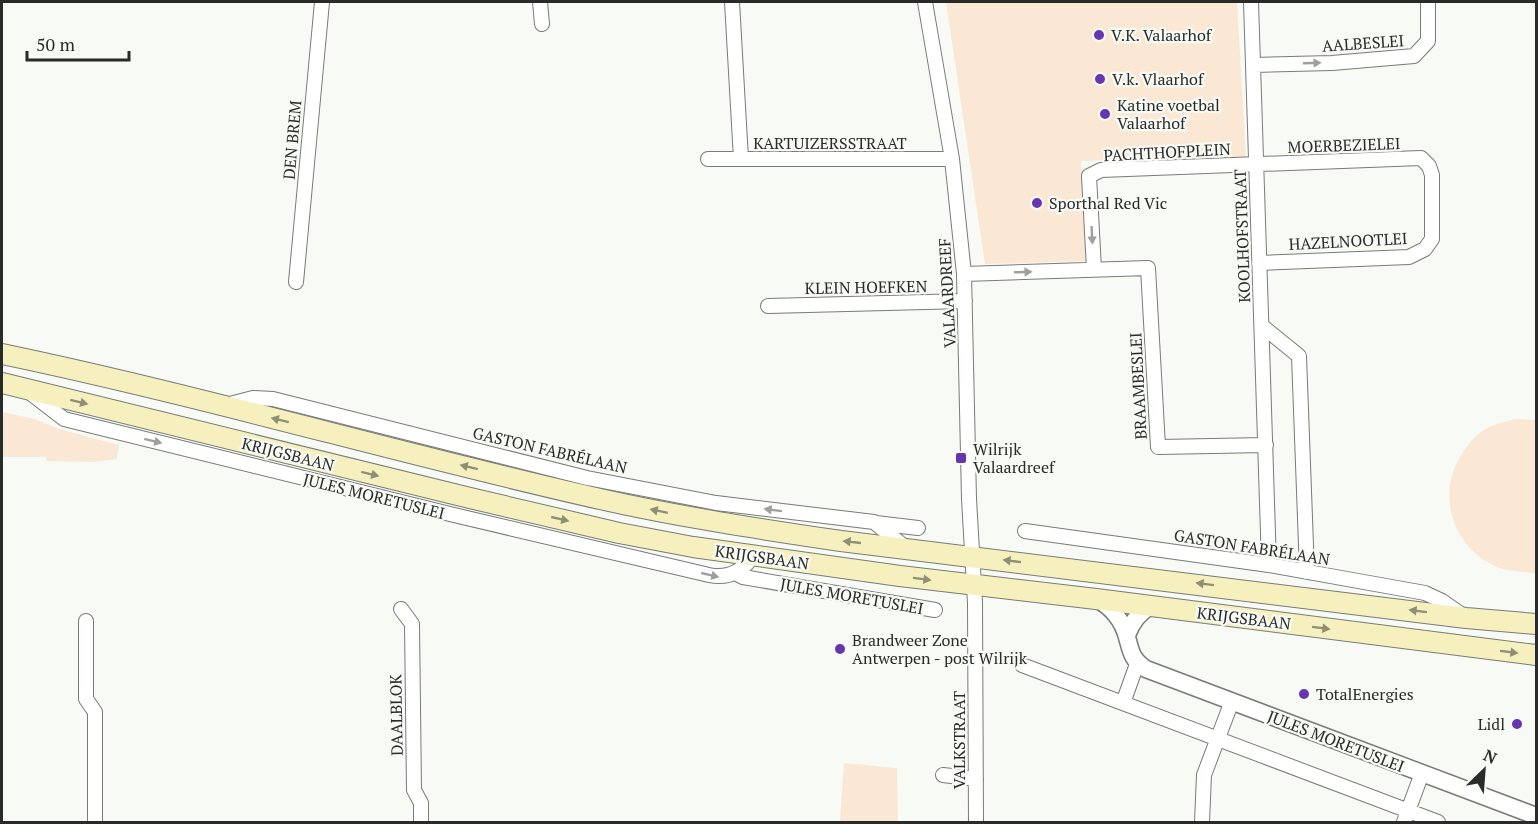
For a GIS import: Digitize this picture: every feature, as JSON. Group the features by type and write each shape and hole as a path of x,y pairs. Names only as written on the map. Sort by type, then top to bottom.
{"main road":[{"name":"KRIJGSBAAN","path":"2,354 624,504 756,528 1466,618 1536,624"},
{"name":"KRIJGSBAAN","path":"2,383 619,533 753,556 974,586 1096,598 1536,655"}],"street":[{"name":"DEN BREM","path":"296,282 322,2"},
{"path":"540,2 543,24"},
{"path":"732,2 741,159"},
{"name":"VALAARDREEF","path":"925,2 952,159 964,274 974,586"},
{"name":"KOOLHOFSTRAAT","path":"1251,2 1269,565"},
{"name":"AALBESLEI","path":"1254,65 1360,61 1414,56 1428,41 1428,2"},
{"name":"MOERBEZIELEI","path":"1255,164 1421,158 1429,166 1432,175 1432,239"},
{"name":"KARTUIZERSSTRAAT","path":"708,159 952,159"},
{"name":"PACHTHOFPLEIN","path":"1094,269 1089,176 1101,170 1255,164"},
{"name":"HAZELNOOTLEI","path":"1259,263 1410,257 1425,249 1432,239"},
{"name":"BRAAMBESLEI","path":"1094,269 1148,268 1158,447 1266,445"},
{"path":"964,274 1094,269"},
{"name":"KLEIN HOEFKEN","path":"768,306 965,301"},
{"name":"KOOLHOFSTRAAT","path":"1262,326 1299,356 1307,572"},
{"name":"JULES MORETUSLEI","path":"24,388 64,419 454,515 722,578 735,573 743,577 935,610"},
{"name":"GASTON FABRÉLAAN","path":"223,406 254,398 273,399 587,478 716,503 918,528"},
{"path":"874,522 906,548"},
{"name":"GASTON FABRÉLAAN","path":"1025,531 1269,565 1425,593 1442,601 1466,618"},
{"path":"735,573 753,556"},
{"name":"VALKSTRAAT","path":"974,586 976,822"},
{"path":"1096,598 1110,607 1116,615 1127,635 1130,652 1137,664 1123,703"},
{"path":"1127,635 1136,618 1143,610 1151,606"},
{"name":"DAALBLOK","path":"401,609 412,624 414,790 421,803 421,822"},
{"path":"86,621 86,699 95,712 94,822"},
{"name":"JULES MORETUSLEI","path":"1137,664 1157,674 1536,816"},
{"path":"1022,665 1218,739 1406,817 1438,822"},
{"path":"1203,822 1204,775 1232,701"},
{"path":"1406,817 1422,773"},
{"path":"943,775 976,779"}],"shaded area":[{"name":"V.k. Vlaarhof","path":"946,2 1237,2 1246,157 1081,161 1086,261 985,264"},
{"path":"2,412 35,419 59,429 119,445 117,459 94,462 47,461 46,457 2,457"},
{"path":"1515,419 1536,420 1536,573 1504,569 1485,561 1462,538 1450,508 1449,492 1452,476 1469,444 1488,428"},
{"path":"844,763 897,768 898,822 840,822"}],"place":[{"name":"V.K. Valaarhof","path":"1099,35"},
{"name":"V.k. Vlaarhof","path":"1100,79"},
{"name":"Katine voetbal Valaarhof","path":"1105,114"},
{"name":"Sporthal Red Vic","path":"1037,203"},
{"name":"Wilrijk Valaardreef","path":"961,458"},
{"name":"Brandweer Zone Antwerpen - post Wilrijk","path":"840,649"},
{"name":"TotalEnergies","path":"1304,694"},
{"name":"Lidl","path":"1517,724"}]}
